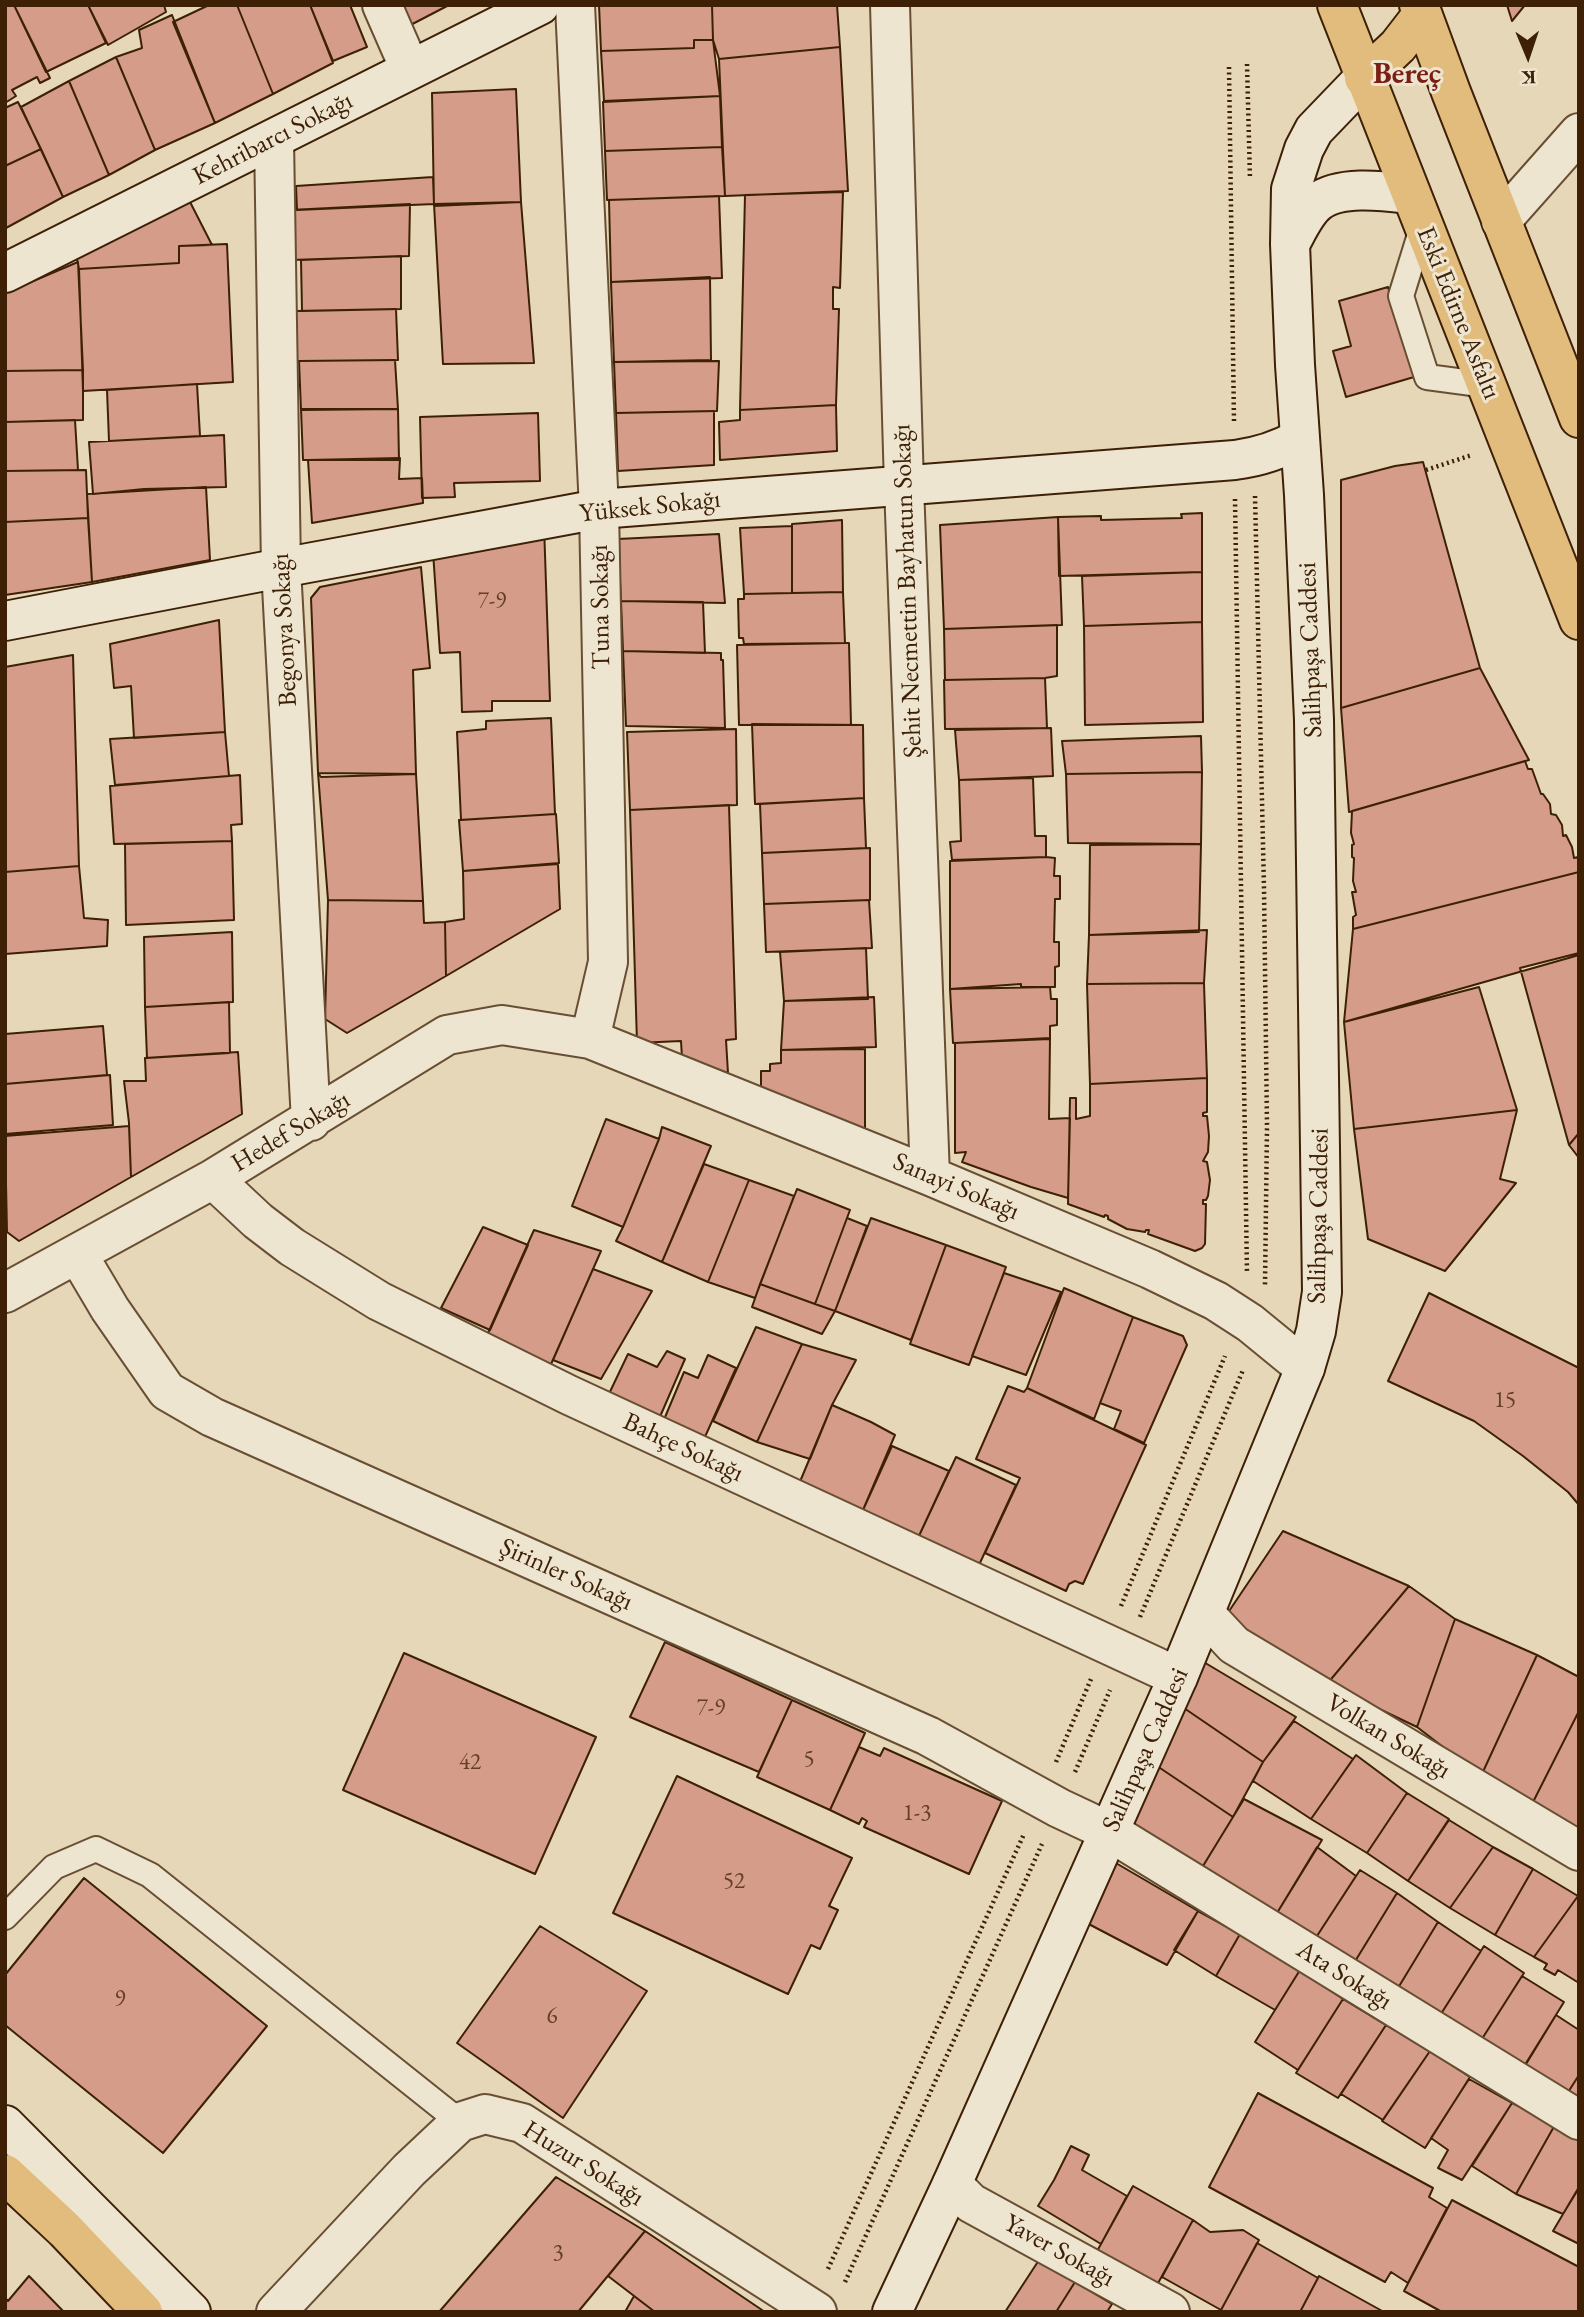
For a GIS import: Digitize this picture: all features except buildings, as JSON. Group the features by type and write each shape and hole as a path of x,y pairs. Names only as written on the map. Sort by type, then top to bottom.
{"main road":[{"name":"Eski Edirne Asfaltı","path":"1337,5 1579,620"},
{"path":"1364,78 1398,46 1421,10"},
{"path":"1421,10 1579,418"},
{"path":"5,2174 65,2230 143,2312"}],"street":[{"path":"382,5 410,69"},
{"name":"Tuna Sokağı","path":"575,5 600,509 608,962 590,1039"},
{"name":"Şehit Necmettin Bayhatun Sokağı","path":"890,5 904,486 930,1176"},
{"name":"Kehribarcı Sokağı","path":"5,273 537,6"},
{"name":"Salihpaşa Caddesi","path":"892,2312 1178,1678 1305,1368 1316,1331 1322,1292 1314,720 1290,244 1291,189 1304,149 1314,130 1364,78"},
{"path":"1501,221 1579,134"},
{"name":"Begonya Sokağı","path":"274,139 281,568 311,1121"},
{"path":"1290,244 1308,212 1317,202 1332,194 1363,191 1417,209"},
{"name":"Yüksek Sokağı","path":"5,621 600,509 1235,460 1280,450 1299,439"},
{"name":"Hedef Sokağı","path":"5,1293 213,1179 447,1035 502,1025 590,1039"},
{"name":"Sanayi Sokağı","path":"590,1039 930,1176 1150,1269 1216,1301 1250,1322 1305,1368"},
{"name":"Bahçe Sokağı","path":"213,1179 258,1221 292,1247 379,1301 569,1395 1178,1678"},
{"name":"Şirinler Sokağı","path":"78,1255 110,1309 167,1391 212,1417 928,1736 1059,1808 1110,1832"},
{"name":"Volkan Sokağı","path":"1205,1614 1234,1645 1579,1851"},
{"name":"Ata Sokağı","path":"1110,1832 1579,2120"},
{"name":"Huzur Sokağı","path":"460,2122 485,2114 522,2123 829,2301"},
{"path":"276,2312 409,2170 460,2122"},
{"path":"5,2125 191,2312"},
{"name":"Yaver Sokağı","path":"952,2184 971,2203 1170,2312"}],"lane":[{"path":"1417,209 1401,296 1427,377 1487,385"},
{"path":"5,1917 54,1867 96,1849 150,1875 460,2122"}],"path":[{"path":"1229,66 1234,430"},
{"path":"1426,470 1459,459"},
{"path":"1235,489 1247,1276"},
{"path":"1255,491 1267,1126 1265,1292"},
{"path":"1117,1615 1229,1345"},
{"path":"1136,1626 1247,1361"},
{"path":"1052,1771 1096,1667"},
{"path":"1073,1776 1113,1682"},
{"path":"827,2270 911,2090 1029,1823"},
{"path":"829,2301 1046,1836"}],"district":[{"name":"Bereç","path":"1407,75"}]}
